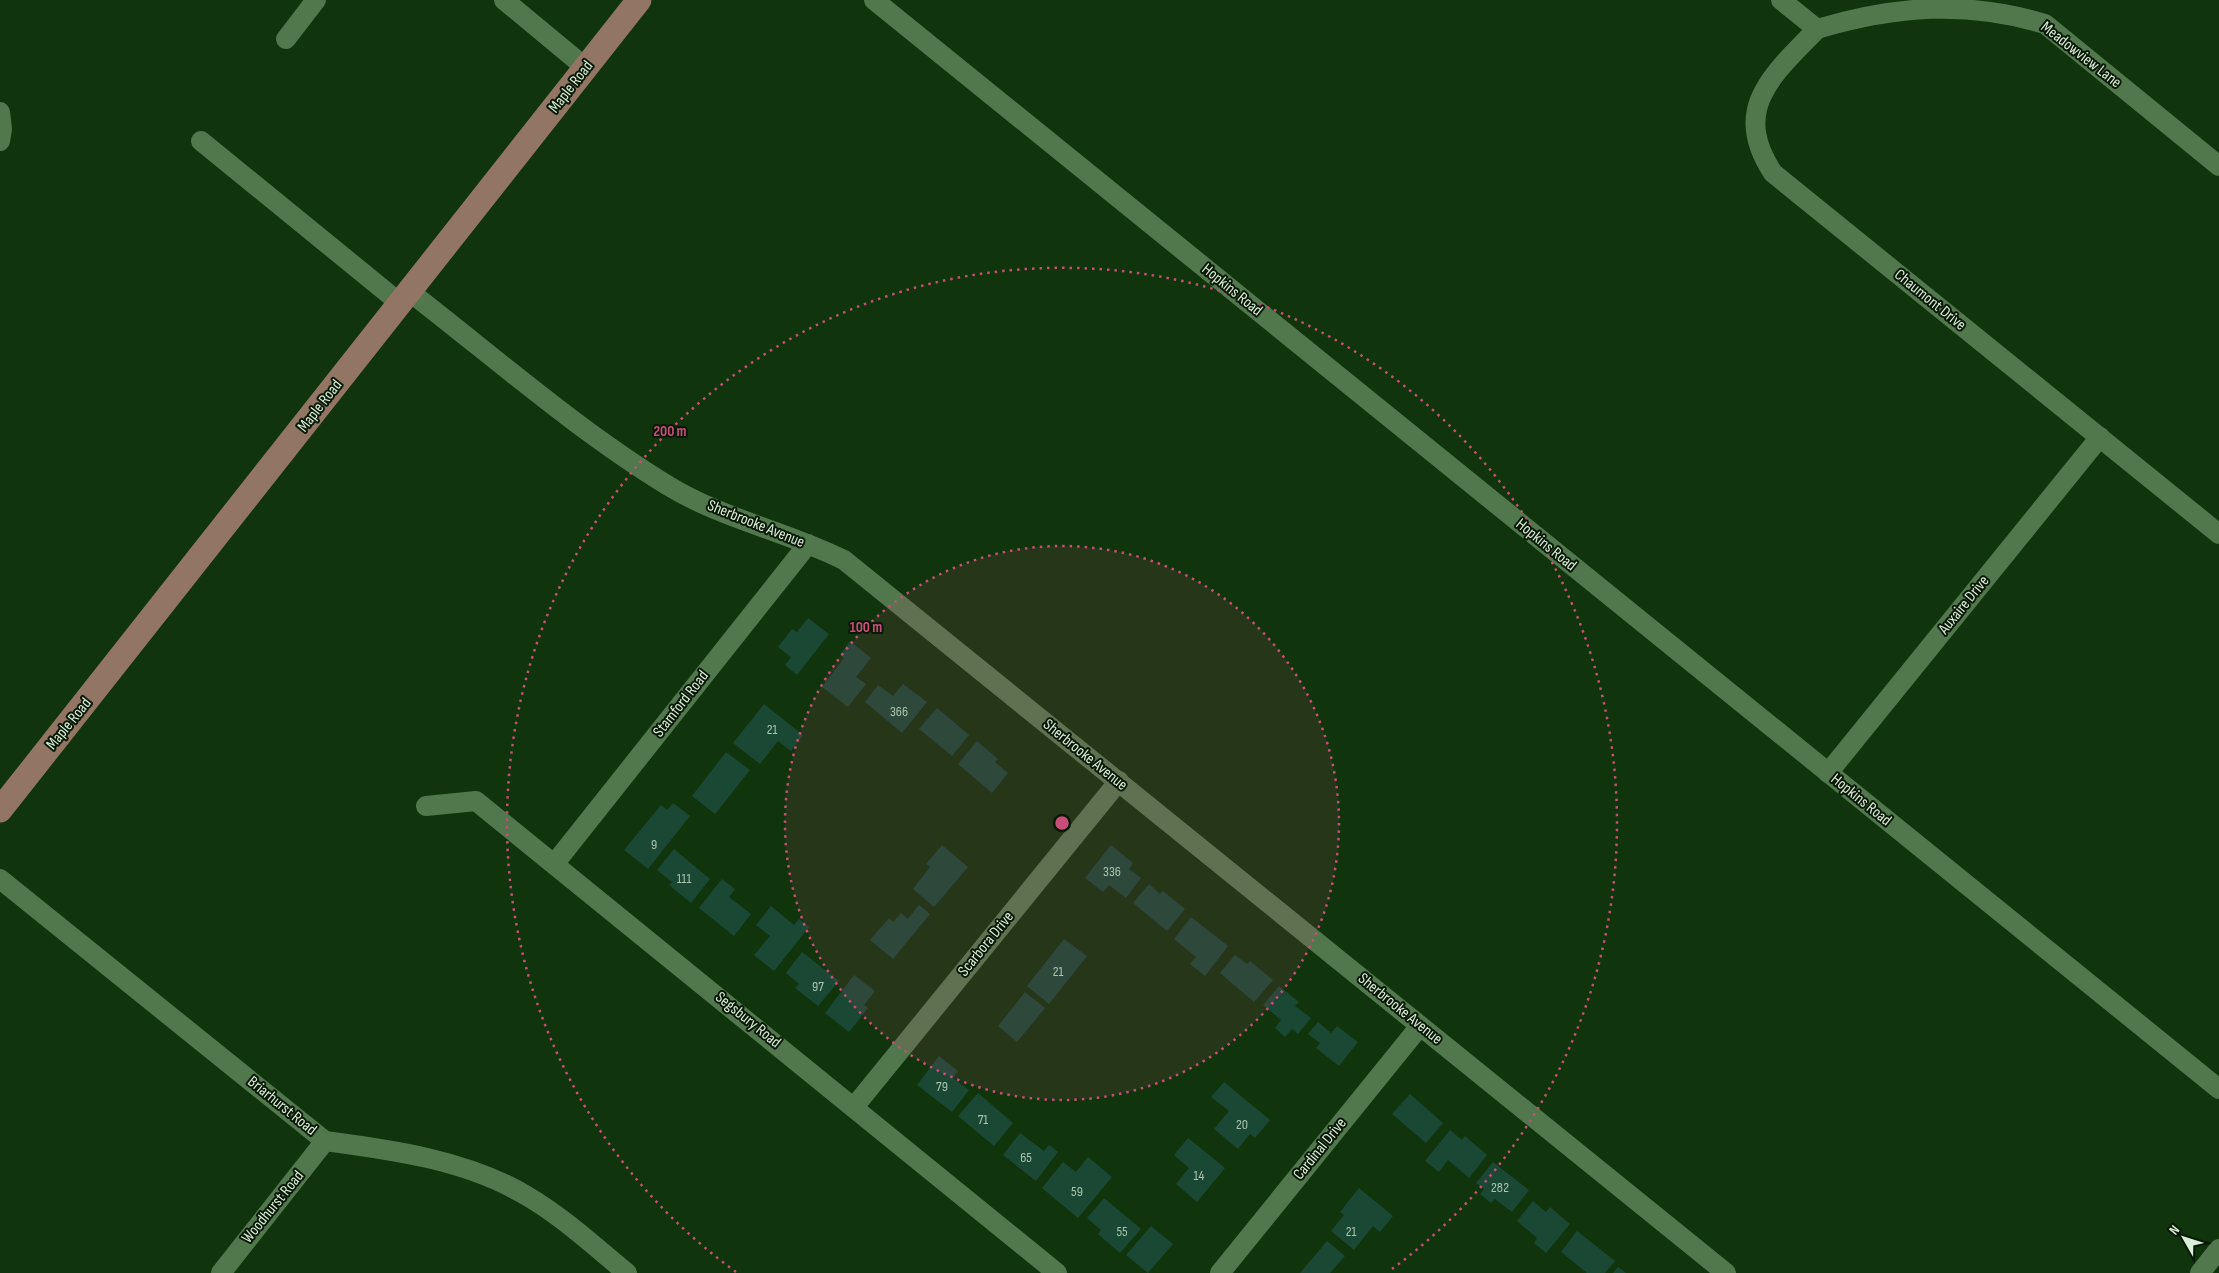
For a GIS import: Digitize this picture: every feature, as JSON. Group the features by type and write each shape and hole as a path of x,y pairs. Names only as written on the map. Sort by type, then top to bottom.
{"main road":[{"name":"Maple Road","path":"0,810 639,0"}],"street":[{"path":"286,39 316,0"},
{"path":"504,0 586,68"},
{"name":"Hopkins Road","path":"874,0 2219,1089"},
{"path":"1781,0 1817,29"},
{"name":"Meadowview Lane","path":"1817,29 1860,16 1943,4 1999,10 2030,18 2044,24 2219,166"},
{"name":"Chaumont Drive","path":"1817,29 1767,82 1758,105 1755,123 1757,138 1763,158 1773,173 2219,534"},
{"path":"0,112 2,129 0,142"},
{"name":"Sherbrooke Avenue","path":"201,141 405,298 586,430 668,485 748,524 808,544 844,560 1724,1273"},
{"name":"Auxaire Drive","path":"1828,773 2100,438"},
{"name":"Stamford Road","path":"555,863 808,544"},
{"name":"Scarbora Drive","path":"854,1107 1118,781"},
{"name":"Segsbury Road","path":"426,806 476,801 555,863 1057,1273"},
{"name":"Briarhurst Road","path":"0,879 326,1141 384,1149 422,1157 495,1180 527,1196 556,1215 627,1273"},
{"name":"Cardinal Drive","path":"1220,1273 1420,1026"},
{"name":"Woodhurst Road","path":"221,1273 326,1141"},
{"path":"2200,1273 2219,1249"}],"building":[{"path":"808,618 829,634 797,675 785,665 791,657 778,647 792,629 797,632"},
{"path":"850,641 871,658 856,677 866,684 848,707 822,687 844,658 840,655"},
{"path":"903,684 927,702 902,733 865,702 878,685 893,696"},
{"path":"764,704 803,735 791,751 778,741 760,764 733,743"},
{"path":"937,708 969,735 952,756 919,729"},
{"path":"977,741 998,759 995,762 1008,773 992,793 958,764"},
{"path":"726,752 750,770 715,814 692,796"},
{"path":"673,803 690,816 648,869 624,850 661,805 667,810"},
{"path":"942,845 968,867 934,907 913,889 930,867 926,864"},
{"path":"1111,845 1133,863 1129,869 1141,878 1126,898 1109,885 1103,892 1085,878"},
{"path":"674,849 710,879 691,903 669,885 672,882 657,870"},
{"path":"722,879 735,889 729,897 751,914 734,936 699,908"},
{"path":"1149,884 1160,894 1163,891 1185,909 1167,931 1133,903"},
{"path":"919,905 930,914 893,959 870,940 889,918 893,922 901,913 908,919"},
{"path":"771,906 794,925 799,919 809,927 774,971 754,955 770,936 756,925"},
{"path":"1191,917 1228,946 1205,976 1190,964 1196,957 1174,939"},
{"path":"1064,939 1087,956 1049,1004 1027,986"},
{"path":"802,952 839,981 818,1006 795,988 799,984 786,973"},
{"path":"1235,955 1247,964 1250,961 1273,980 1254,1002 1220,973"},
{"path":"854,975 875,991 864,1005 868,1008 849,1032 825,1013"},
{"path":"1279,986 1299,1002 1295,1006 1311,1018 1298,1034 1292,1029 1285,1037 1275,1028 1281,1020 1263,1005"},
{"path":"1025,992 1045,1008 1017,1042 998,1026"},
{"path":"1318,1022 1331,1033 1337,1026 1358,1042 1339,1066 1316,1048 1320,1043 1308,1034"},
{"path":"939,1056 958,1071 953,1078 969,1090 952,1112 917,1085"},
{"path":"1224,1082 1270,1120 1255,1138 1250,1134 1238,1149 1214,1129 1229,1111 1211,1097"},
{"path":"978,1093 1013,1123 994,1146 958,1116"},
{"path":"1410,1094 1443,1123 1426,1143 1392,1114"},
{"path":"1450,1130 1462,1140 1465,1136 1487,1155 1469,1178 1448,1160 1439,1172 1425,1161"},
{"path":"1020,1133 1044,1151 1049,1145 1058,1152 1036,1181 1003,1155"},
{"path":"1188,1138 1225,1168 1197,1202 1176,1184 1189,1168 1174,1155"},
{"path":"1088,1157 1112,1177 1078,1218 1042,1188 1063,1162 1076,1172"},
{"path":"1493,1162 1529,1190 1512,1212 1495,1199 1491,1203 1480,1194 1484,1189 1476,1183"},
{"path":"1359,1188 1393,1216 1380,1232 1373,1226 1354,1250 1331,1231 1344,1215 1340,1212"},
{"path":"1104,1198 1141,1229 1120,1253 1098,1234 1101,1230 1087,1218"},
{"path":"1533,1201 1546,1212 1550,1207 1570,1224 1546,1253 1534,1243 1537,1238 1517,1221"},
{"path":"1151,1226 1173,1244 1148,1273 1126,1255"},
{"path":"1577,1231 1615,1261 1605,1273 1587,1273 1561,1252"},
{"path":"1327,1241 1345,1256 1330,1273 1300,1273"},
{"path":"1618,1267 1626,1273 1613,1273"}]}
